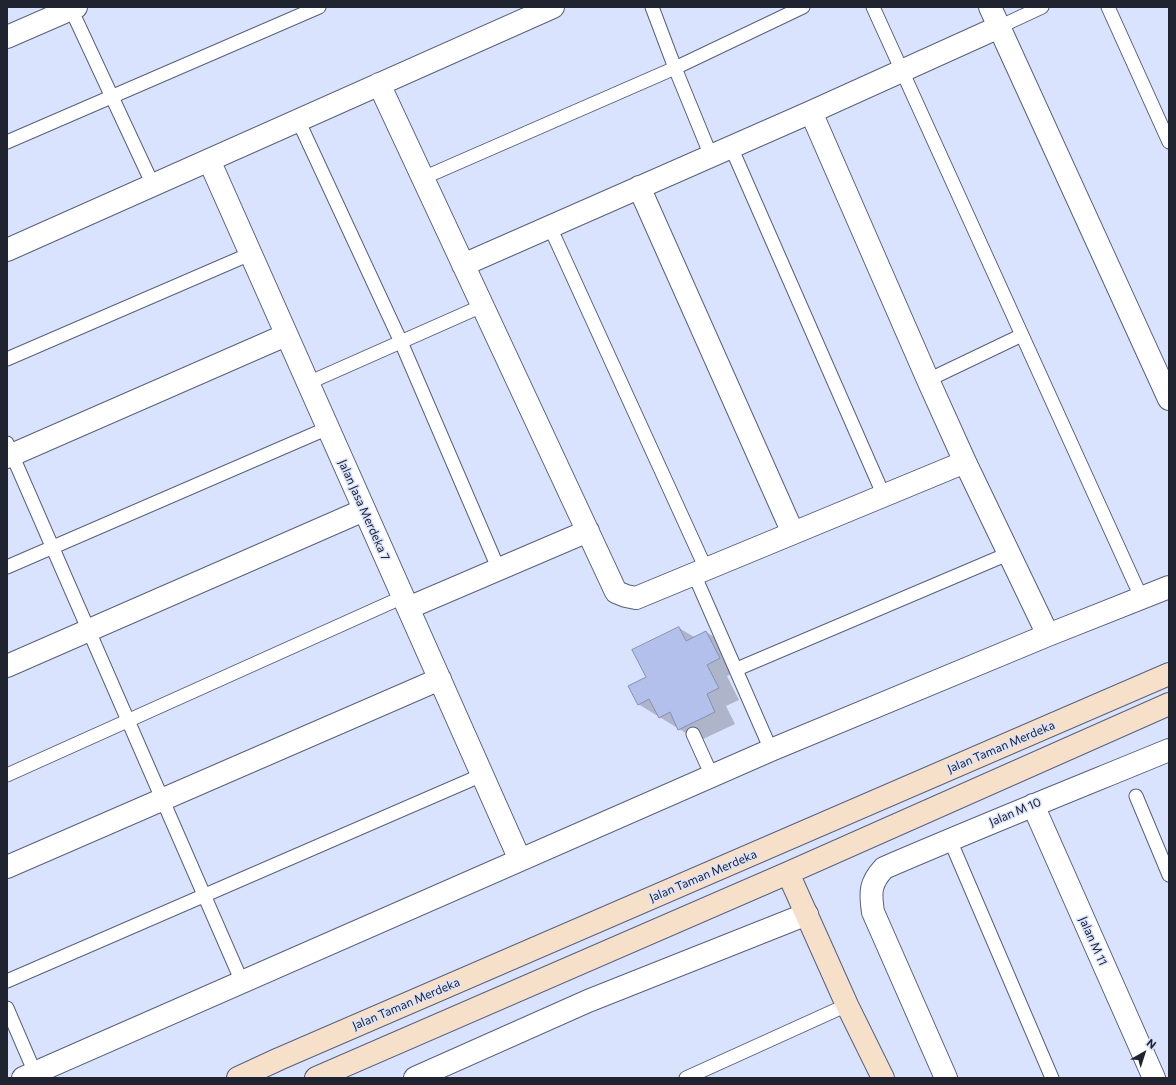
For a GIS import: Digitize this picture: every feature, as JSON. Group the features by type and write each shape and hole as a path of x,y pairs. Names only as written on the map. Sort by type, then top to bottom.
{"main road":[{"name":"Jalan Taman Merdeka","path":"238,1078 1169,674"},
{"path":"316,1078 788,874 1169,704"},
{"path":"788,874 847,1005 883,1078"}],"street":[{"path":"7,250 553,7"},
{"path":"990,7 1163,371 1169,399"},
{"path":"7,37 74,8"},
{"path":"463,265 811,112 999,27"},
{"path":"379,84 616,592 636,598 965,462"},
{"path":"811,112 965,462 1010,553 1048,635"},
{"name":"Jalan Jasa Merdeka 7","path":"209,160 520,860"},
{"path":"639,187 793,533"},
{"path":"9,452 286,335"},
{"path":"7,666 364,510"},
{"path":"406,603 499,570 588,531"},
{"path":"29,1075 771,750 1048,635 1169,587"},
{"path":"7,867 440,679"},
{"name":"Jalan M 10","path":"946,1078 874,912 871,898 872,887 876,876 884,868 1033,805 1169,750"},
{"name":"Jalan M 11","path":"1033,805 1154,1078"},
{"path":"415,1078 447,1072 588,1001 807,914"}],"lane":[{"path":"7,142 319,7"},
{"path":"652,7 711,156"},
{"path":"423,178 675,68 803,7"},
{"path":"873,7 1141,597"},
{"path":"999,27 1042,7"},
{"path":"1108,7 1169,142"},
{"path":"74,8 112,97 153,185"},
{"path":"298,120 400,342 499,570"},
{"path":"731,147 884,496"},
{"path":"550,227 700,571 737,669 771,750"},
{"path":"7,359 250,254"},
{"path":"308,383 482,306"},
{"path":"928,380 1022,335"},
{"path":"7,567 328,428"},
{"path":"9,452 242,982"},
{"path":"737,669 1010,553"},
{"path":"7,775 128,721 406,603"},
{"path":"693,734 712,776"},
{"path":"7,981 482,775"},
{"path":"1136,796 1169,875"},
{"path":"950,840 1052,1078"},
{"path":"686,1078 847,1005"},
{"path":"7,1008 29,1075"}],"building":[{"path":"679,627 686,641 706,631 720,658 707,665 719,688 707,694 715,712 678,730 670,712 659,718 649,699 638,705 628,686 646,677 632,650"}]}
